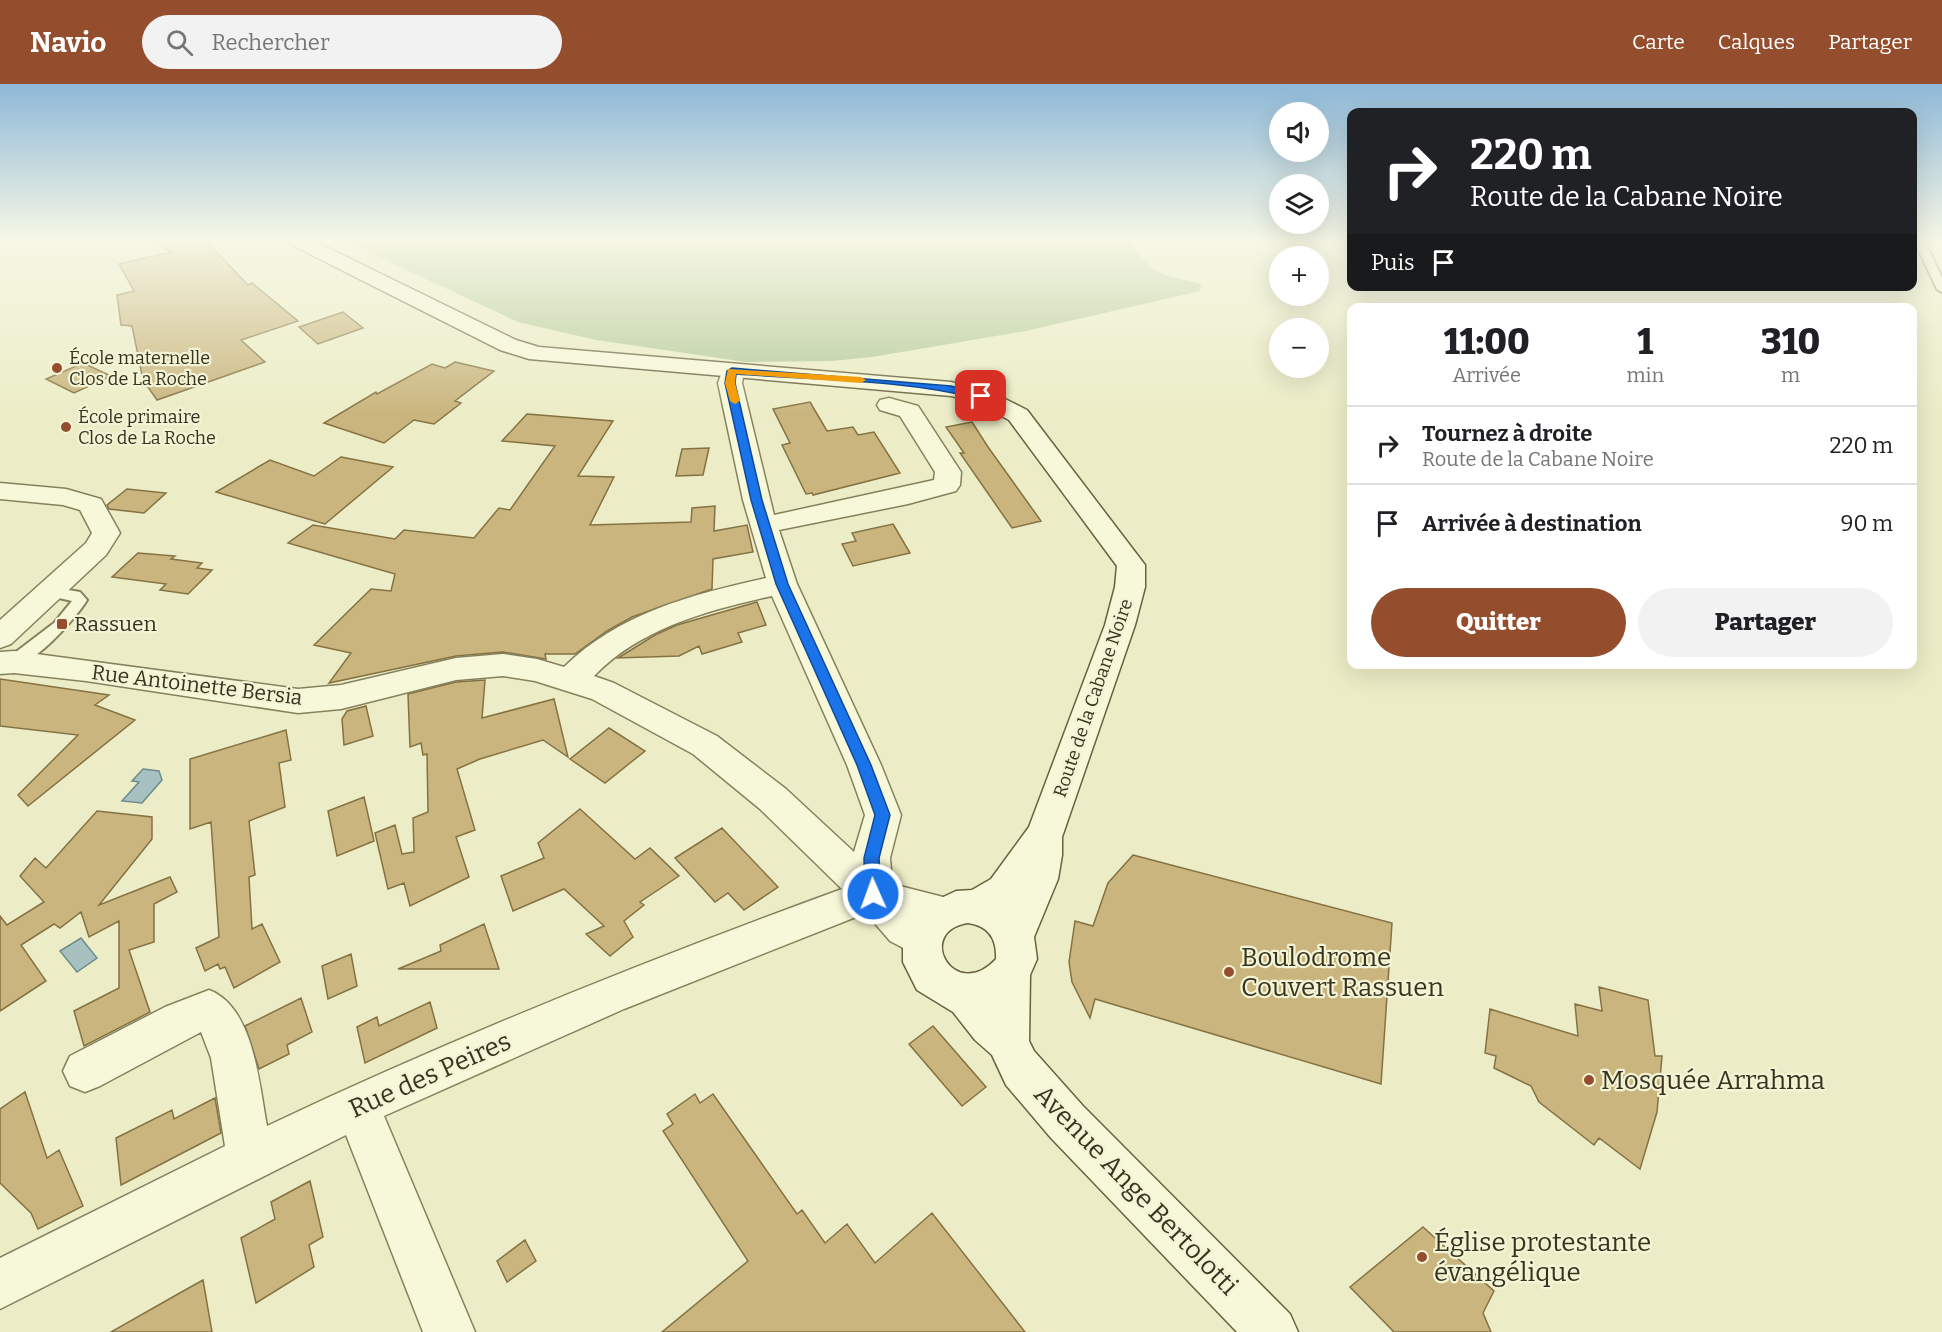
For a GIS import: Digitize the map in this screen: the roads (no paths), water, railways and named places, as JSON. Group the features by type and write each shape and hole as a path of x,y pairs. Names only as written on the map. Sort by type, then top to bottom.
{"street":[{"name":"Route de la Cabane Noire","path":"414,298 508,345 537,354 951,389 981,396 1018,415 1131,565 1130,587 1120,625 1045,834 1005,890 948,920"},
{"path":"732,371 730,383 764,525 782,584 864,765 882,815 871,858 873,894 948,920 999,915 1012,954 989,989 961,992 939,983 931,976 923,962 948,920"},
{"path":"764,525 908,496 946,485 948,472 909,411 889,405"},
{"path":"0,491 66,497 91,505 102,520 106,532 96,549 51,592 5,654"},
{"path":"570,681 595,656 655,620 782,584"},
{"name":"Rue Antoinette Bersia","path":"5,654 298,701 341,697 456,669 503,665 537,670 603,691 705,745 773,799 873,894"},
{"name":"Route de la Cabane Noire","path":"1012,954 1043,872 1045,834"},
{"name":"Rue des Peires","path":"0,1284 252,1156 498,1043 791,924 873,894"},
{"name":"Avenue Ange Bertolotti","path":"1008,1042 1012,954"},
{"name":"Avenue Ange Bertolotti","path":"961,992 1008,1042 1019,1067 1088,1145 1272,1332"},
{"path":"85,1071 180,1021 209,1010 220,1020 236,1077 252,1156"},
{"path":"358,1107 448,1332"}],"water":[{"path":"143,769 159,771 162,780 142,803 122,801 139,782 132,781"},
{"path":"81,938 97,958 77,972 60,951"}],"place":[{"name":"École maternelle Clos de La Roche","path":"57,368"},
{"name":"École primaire Clos de La Roche","path":"66,427"},
{"name":"Rassuen","path":"62,624"},
{"name":"Boulodrome Couvert Rassuen","path":"1229,972"},
{"name":"Mosquée Arrahma","path":"1589,1080"},
{"name":"Église protestante évangélique","path":"1422,1257"}]}
